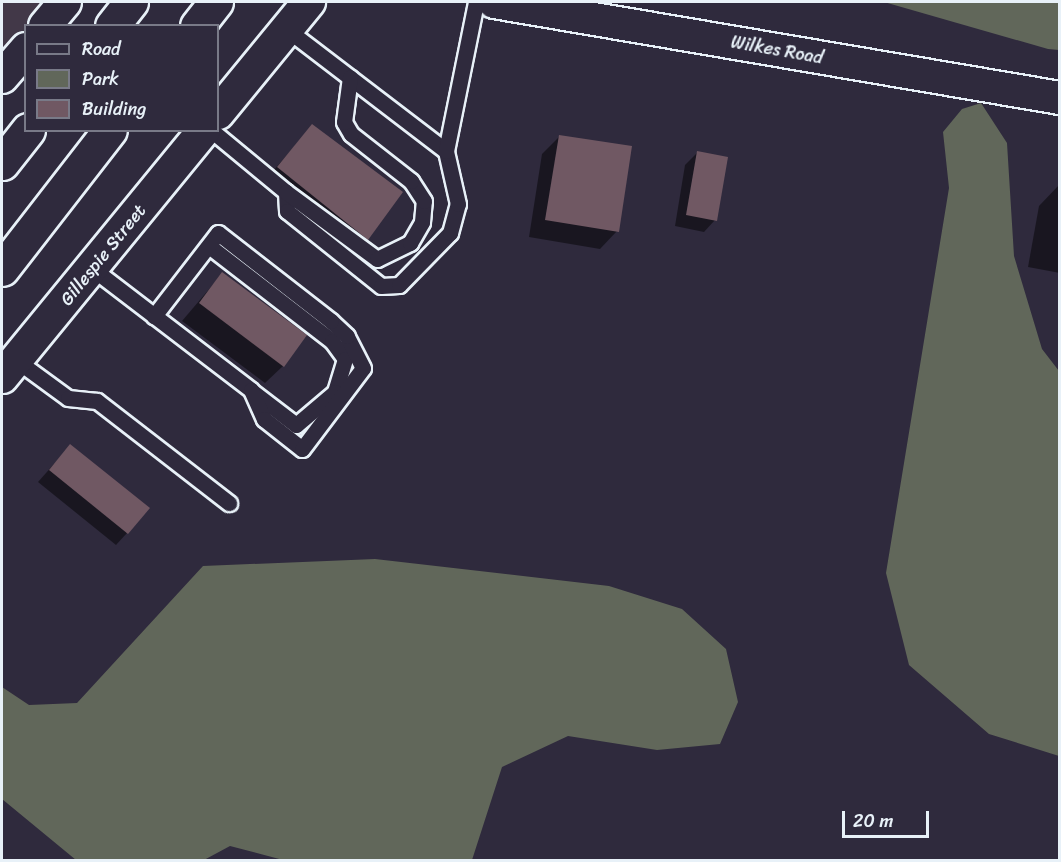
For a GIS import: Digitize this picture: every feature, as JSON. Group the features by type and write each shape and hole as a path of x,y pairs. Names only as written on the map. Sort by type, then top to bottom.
{"highway":[{"path":"114,24 131,2"},
{"path":"199,24 216,2"},
{"path":"2,163 26,132"},
{"path":"2,269 108,132"}],"street":[{"path":"47,24 65,2"},
{"path":"219,112 284,27 309,2"},
{"name":"Wilkes Road","path":"506,2 1059,98"},
{"path":"2,77 24,51"},
{"name":"Gillespie Street","path":"6,362 93,269 202,132"}],"lane":[{"path":"286,192 287,211 295,218 381,286 399,285 450,233 458,204 446,151 476,2"},
{"path":"284,27 446,151"},
{"path":"213,132 286,192 377,259 410,243 422,222 424,201 411,181 351,134 344,122 350,77"},
{"path":"154,316 218,233 331,321 347,336 363,368 302,449 264,419 251,390"},
{"path":"93,269 296,425 335,392 345,359 324,335 209,246"},
{"path":"6,362 68,398 97,401 229,503"}],"shaded area":[{"path":"2,2 59,2 38,24 24,24 24,40 2,65"}],"green space":[{"path":"884,2 1059,2 1059,50 1048,49"},
{"path":"981,103 1007,143 1014,256 1042,349 1059,371 1059,756 989,734 909,665 886,573 949,188 943,132 962,109"},
{"path":"375,559 609,586 682,609 726,649 738,702 720,744 657,750 568,736 502,767 472,860 283,860 230,846 204,860 76,860 2,799 2,687 29,705 77,703 203,566"}],"building":[{"path":"312,124 403,192 368,240 277,167"},
{"path":"559,135 632,146 619,232 545,220"},
{"path":"697,151 728,157 717,221 686,215"},
{"path":"222,272 307,335 284,367 199,303"},
{"path":"70,444 150,508 128,534 49,470"}]}
